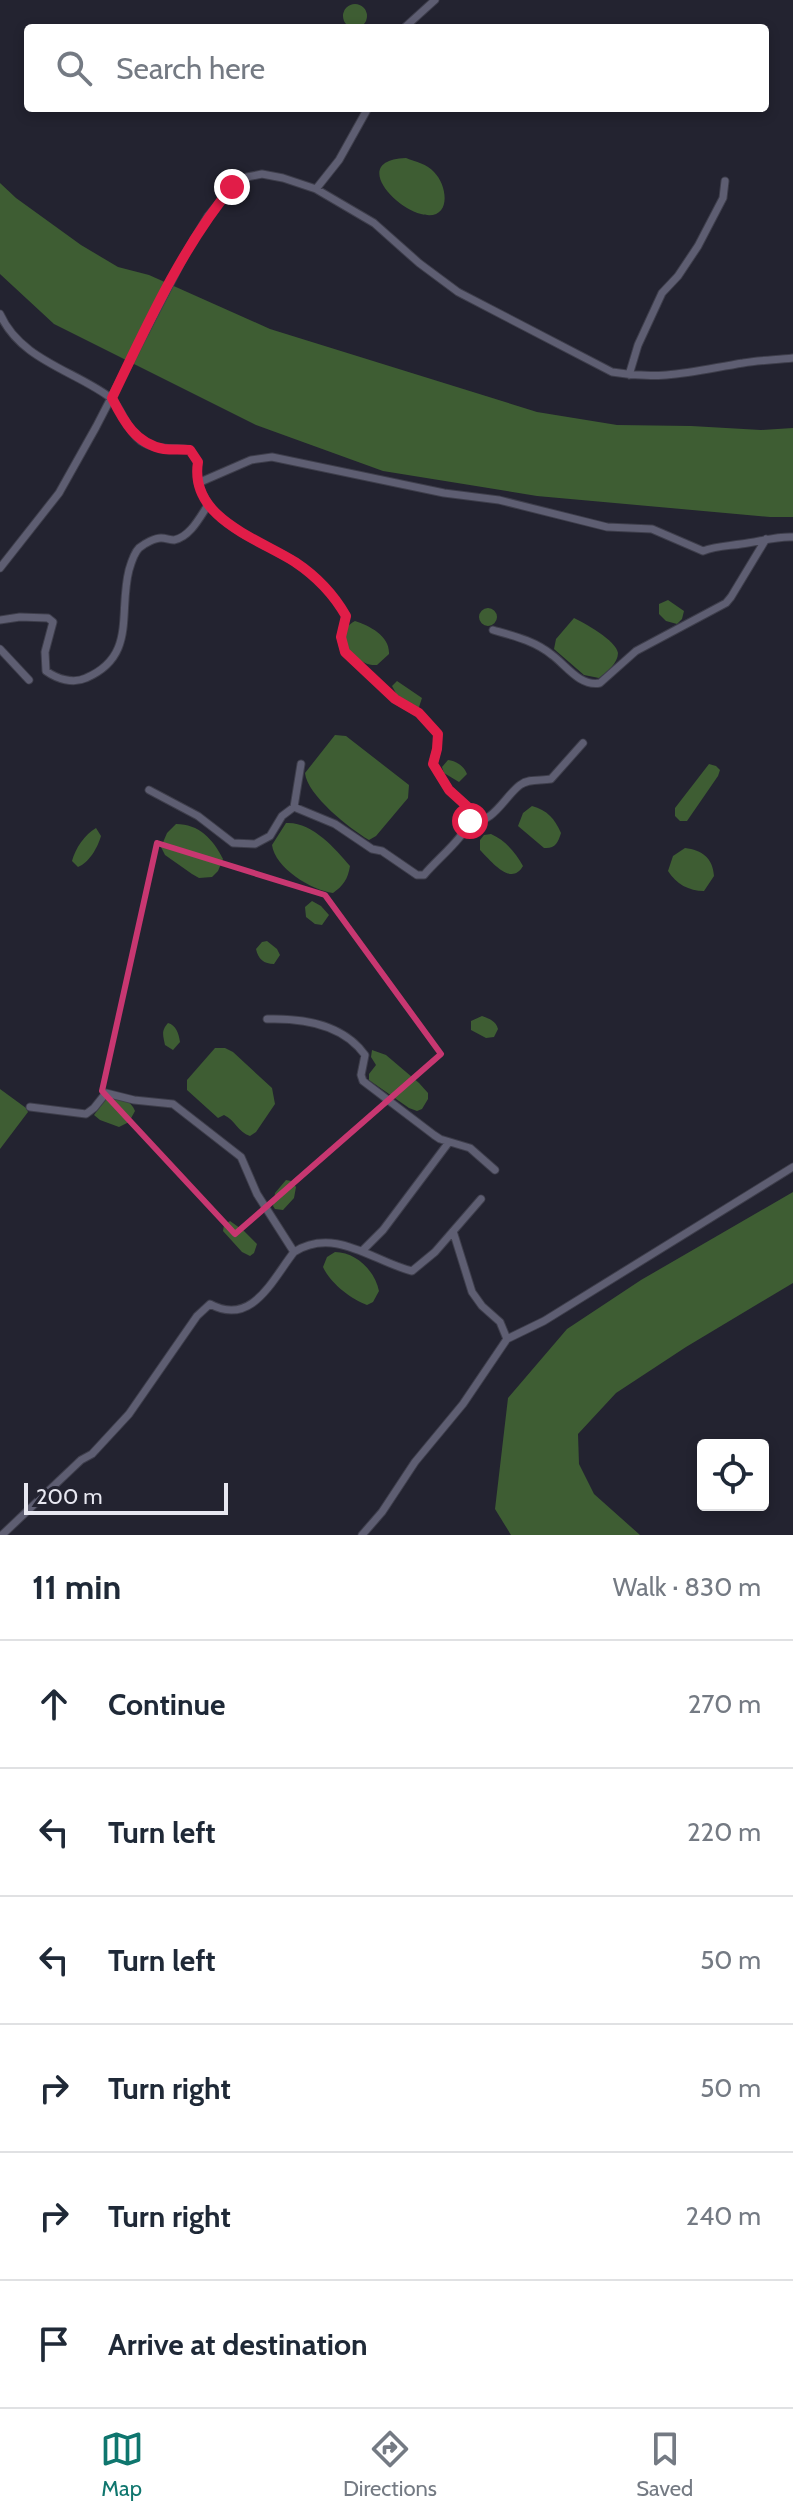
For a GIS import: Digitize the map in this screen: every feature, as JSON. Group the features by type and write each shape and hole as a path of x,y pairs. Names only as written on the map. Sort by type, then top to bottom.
{"street":[{"path":"408,24 435,0"},
{"path":"316,189 339,160 366,112"},
{"path":"0,568 59,493 208,216 232,187 247,177 262,174 316,189 374,223 458,292 612,372 673,376 793,358"},
{"path":"629,375 638,345 662,293 678,276 704,235 723,198 725,181"},
{"path":"0,314 4,323 28,349 112,398 127,425 141,441 154,447 190,450 198,462 198,483 212,511 319,581 346,616 341,637 345,652 395,699 419,713 438,734 433,764 449,790 470,809 472,816 424,875 417,875 335,824 294,807"},
{"path":"198,483 251,460 272,457 432,491 499,500 607,527 652,529 703,551 715,546 777,536 793,537"},
{"path":"0,620 48,618 53,622 45,652 46,671 64,679 80,680 96,673 110,662 122,641 126,583 138,549 158,537 174,540 191,530 208,505"},
{"path":"493,630 535,644 553,655 581,680 592,685 600,683 636,651 726,603 766,539"},
{"path":"0,649 29,680"},
{"path":"470,821 479,823 491,816 522,783 551,779 583,743"},
{"path":"149,790 198,816 233,843 255,844 270,836 282,816 294,807 301,764"},
{"path":"267,1019 291,1018 323,1024 349,1041 365,1055 361,1075 363,1081 434,1135 470,1148 495,1170"},
{"path":"30,1107 86,1114 106,1093 173,1104 241,1157 257,1194 294,1252"},
{"path":"363,1250 383,1230 449,1142"},
{"path":"362,1535 382,1512 415,1462 463,1404 507,1339 544,1321 793,1167"},
{"path":"2,1535 81,1460 92,1454 129,1414 197,1316 210,1304 232,1313 249,1307 294,1252 302,1247 325,1243 363,1250 384,1263 412,1271 435,1252 481,1199"},
{"path":"453,1231 472,1292 500,1322 507,1339"}],"highlighted area":[{"path":"157,843 325,895 441,1054 235,1234 102,1091"}],"shaded area":[{"path":"360,5 366,11 364,24 346,24 343,16 346,7"},
{"path":"406,158 428,167 439,178 444,202 438,213 421,214 410,209 382,184 379,174 381,166"},
{"path":"0,183 81,245 118,267 149,275 270,329 537,412 617,425 761,430 793,428 793,517 537,496 383,471 256,425 54,324 0,274"},
{"path":"668,600 684,611 677,624 666,621 659,614 659,604"},
{"path":"488,608 497,617 488,626 479,617"},
{"path":"574,618 599,632 616,648 616,660 599,678 584,675 554,649 556,639"},
{"path":"355,621 373,629 386,642 389,654 377,665 361,661 348,649 345,634"},
{"path":"397,681 422,698 419,707 397,695 392,686"},
{"path":"335,735 346,736 409,785 408,798 376,836 369,840 321,801 305,773"},
{"path":"448,760 466,771 467,774 459,782 444,773 442,767"},
{"path":"709,764 720,770 718,776 687,821 680,821 675,816 675,808"},
{"path":"532,806 546,813 559,828 561,833 553,846 544,848 518,826 523,813"},
{"path":"286,823 313,831 350,866 340,888 333,893 305,883 280,862 272,845"},
{"path":"176,824 198,830 215,845 223,859 212,877 199,878 165,855 161,847 167,833"},
{"path":"96,828 101,836 98,845 78,867 72,861 75,852 84,838"},
{"path":"491,834 517,856 523,866 518,872 513,874 501,870 480,850 480,840 484,835"},
{"path":"685,848 701,853 711,864 714,876 704,891 683,886 668,871 673,856"},
{"path":"312,901 329,915 322,925 306,917 305,907"},
{"path":"267,941 280,955 274,964 262,960 257,953 256,949"},
{"path":"482,1016 496,1024 498,1029 494,1037 486,1038 471,1030 471,1021"},
{"path":"168,1023 175,1028 180,1039 173,1050 165,1045 163,1031"},
{"path":"215,1048 233,1052 272,1088 275,1104 250,1136 224,1115 218,1118 187,1090 187,1080"},
{"path":"372,1050 386,1055 428,1093 422,1109 409,1108 369,1080 369,1074 376,1065 371,1057"},
{"path":"0,1089 28,1112 0,1149"},
{"path":"107,1098 127,1101 135,1111 129,1122 119,1127 94,1115"},
{"path":"286,1180 296,1187 294,1198 283,1210 275,1209 275,1193"},
{"path":"793,1192 793,1283 616,1393 578,1434 579,1464 594,1494 640,1535 511,1535 495,1509 508,1398 567,1329 641,1280"},
{"path":"230,1221 257,1244 250,1256 242,1252 223,1231 224,1225"},
{"path":"335,1252 350,1255 369,1270 379,1291 373,1302 367,1305 361,1302 331,1279 323,1267 327,1257"}],"route":[{"path":"232,187 208,216 188,249 112,398 127,425 141,441 154,447 190,450 198,462 196,475 201,493 212,511 297,564 319,581 339,604 346,616 341,637 345,652 395,699 419,713 438,734 433,764 449,790 470,809 470,821"}]}
